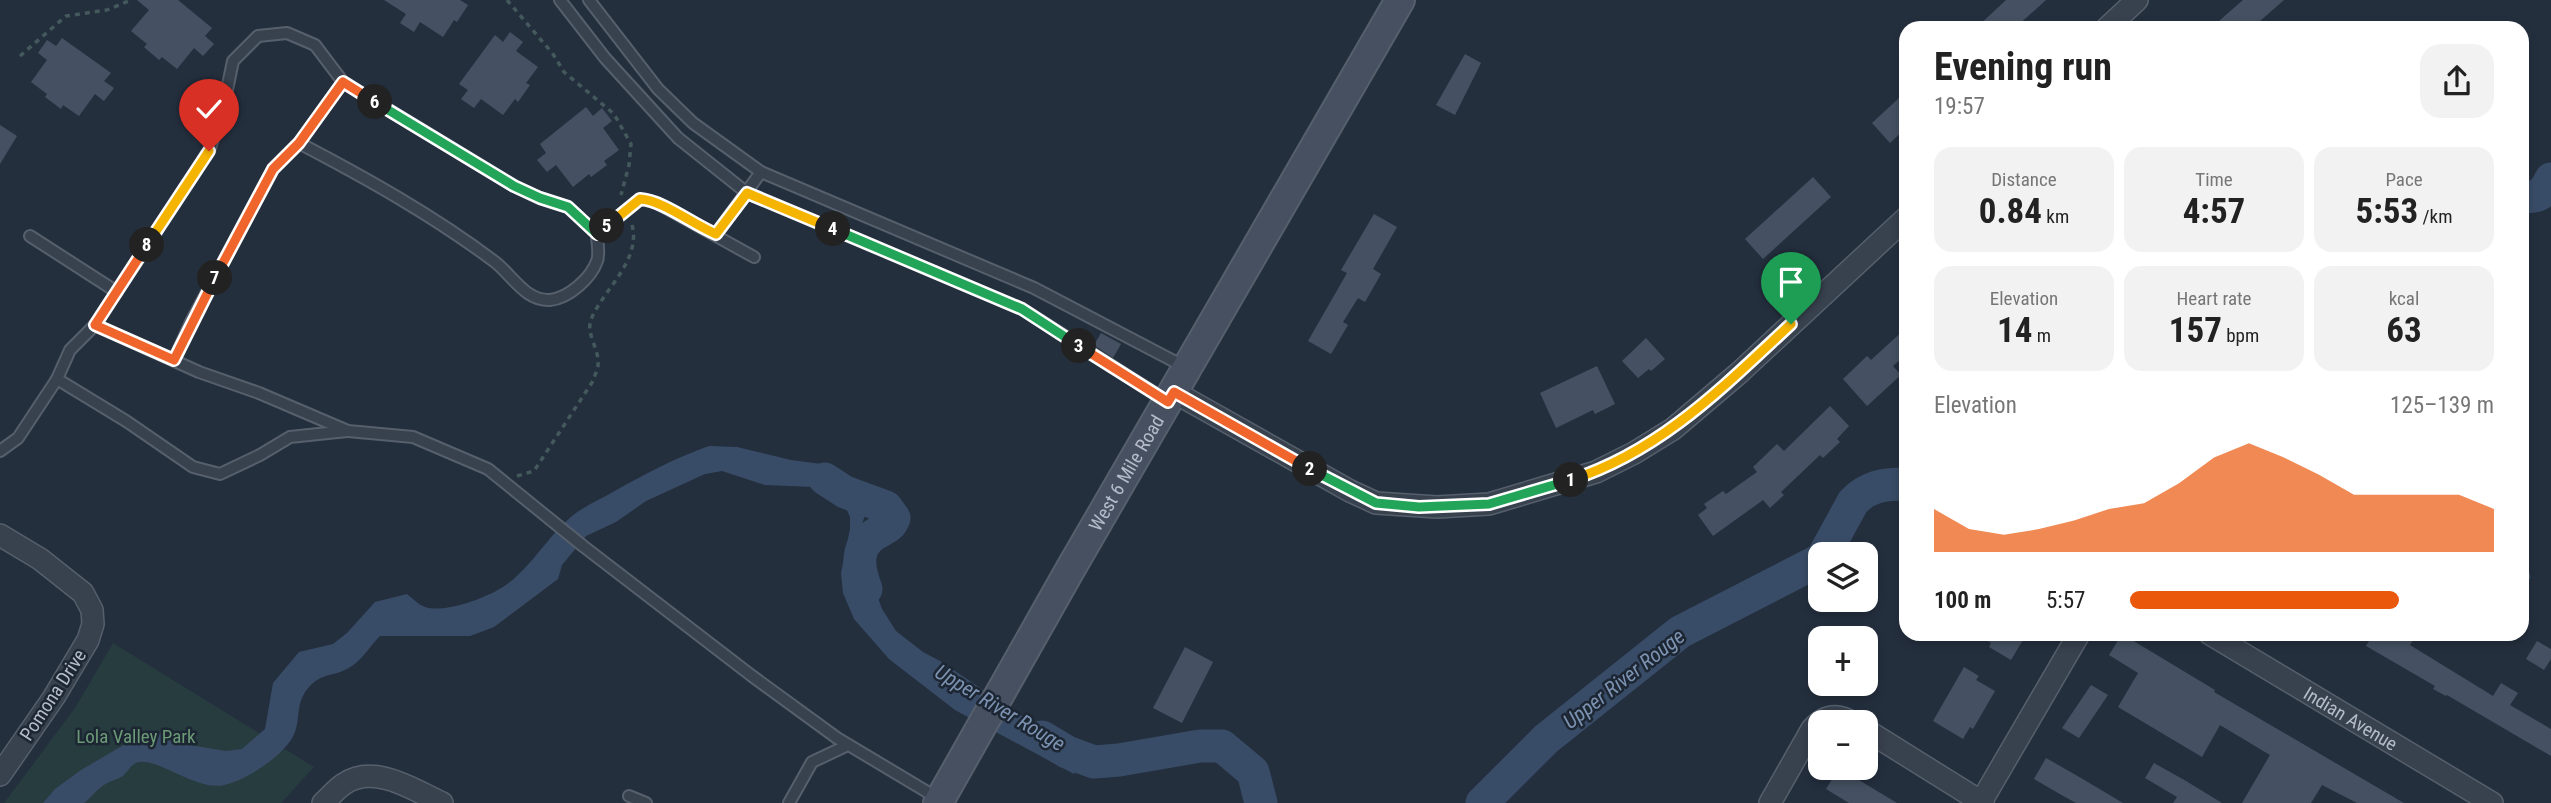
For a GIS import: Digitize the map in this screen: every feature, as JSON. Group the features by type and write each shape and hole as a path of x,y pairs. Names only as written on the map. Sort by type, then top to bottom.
{"main road":[{"name":"West 6 Mile Road","path":"939,801 1400,0"}],"street":[{"path":"2114,21 2137,0"},
{"path":"1171,397 1376,503 1437,508 1489,504 1596,472 1674,429 1739,373 1899,224"},
{"name":"Pomona Drive","path":"0,535 40,559 83,593 92,610 93,624 88,640 54,697 0,775"},
{"path":"1878,738 1982,803 2075,641"},
{"name":"Indian Avenue","path":"2222,641 2492,803"},
{"path":"1770,803 1808,736"},
{"path":"323,803 344,784 365,776 385,778 442,803"}],"lane":[{"path":"560,0 605,58 678,138 747,193 1022,309 1171,397"},
{"path":"589,0 658,89 693,123 761,172 1034,288 1188,368"},
{"path":"0,450 18,438 57,379 70,350 95,325 209,151 224,104 233,61 258,36 286,33 315,45 343,82 514,186 568,207 597,234 598,260 580,287 550,300 524,292 507,271 473,245 357,173 299,143"},
{"path":"174,360 191,322 273,169 299,143 343,82"},
{"path":"716,234 761,172"},
{"path":"597,234 640,199 655,202 754,257"},
{"path":"30,236 117,292"},
{"path":"1022,309 1034,288"},
{"path":"95,325 199,372 258,393 348,431"},
{"path":"57,379 127,421 193,467 220,474 290,437 348,431 413,437 488,468 583,546 752,676 848,745 939,801"},
{"path":"789,803 812,762 848,745"},
{"path":"629,796 646,803"}],"path":[{"path":"20,56 66,16 107,10 131,0"}],"green space":[{"name":"Lola Valley Park","path":"113,643 314,767 281,803 4,803 75,708"}],"water":[{"path":"709,446 737,447 821,464 850,485 864,489 867,510 859,532 866,565 882,609 896,631 923,652 1034,724 1084,752 1074,774 955,710 889,659 854,619 843,593 841,573 850,529 850,517 844,503 833,494 814,487 765,485 722,471 705,474 646,501 616,522 586,536 562,565 558,579 494,627 470,636 380,636 352,666 323,677 309,687 302,698 297,726 291,740 275,757 244,778 213,786 152,763 142,762 134,764 123,776 108,782 84,803 43,803 55,789 81,770 139,736 166,733 183,744 226,751 242,749 265,729 273,683 299,652 333,644 347,633 375,602 407,594 425,607 434,609 457,606 492,593 519,574 558,529 580,510 660,467"}],"building":[{"path":"137,0 178,0 212,28 205,36 214,44 203,56 194,48 177,69 162,57 159,60 144,47 147,44 131,31 149,10"},
{"path":"384,0 460,0 468,5 443,37 420,22 414,32 400,23 406,14"},
{"path":"2006,0 2046,0 2023,21 1984,21"},
{"path":"2243,0 2284,0 2260,21 2219,21"},
{"path":"510,32 523,42 516,51 538,67 526,83 530,85 518,102 515,99 503,115 481,99 474,108 461,99 468,90 459,84 495,35 503,42"},
{"path":"62,38 111,73 104,81 114,88 104,101 95,94 79,116 63,105 61,109 31,82 47,60 38,53 47,40 56,46"},
{"path":"1465,54 1481,63 1455,115 1436,105"},
{"path":"1899,98 1899,135 1890,143 1872,123"},
{"path":"586,107 593,116 602,108 612,121 603,128 619,150 604,161 607,165 591,177 589,174 573,187 556,165 547,172 537,160 546,153 540,144"},
{"path":"0,125 17,136 0,164"},
{"path":"1813,177 1831,197 1763,259 1745,239"},
{"path":"1374,214 1397,227 1373,269 1381,274 1365,302 1358,298 1343,322 1348,325 1331,354 1308,341 1347,273 1341,270"},
{"path":"1101,333 1121,344 1113,358 1094,345"},
{"path":"1899,334 1899,361 1893,366 1899,377 1867,406 1843,379 1867,356 1871,360"},
{"path":"1646,338 1665,359 1638,378 1622,361"},
{"path":"1597,366 1615,404 1595,414 1593,410 1556,428 1540,393"},
{"path":"1830,406 1849,426 1837,439 1840,442 1823,458 1820,455 1781,492 1784,495 1770,508 1763,500 1713,536 1698,515 1707,508 1704,504 1723,491 1726,494 1757,472 1753,467 1777,444 1784,451"},
{"path":"1987,641 2022,641 2011,660 1989,647 1991,643"},
{"path":"2118,641 2134,641 2215,690 2214,692 2404,803 2357,803 2322,785 2311,803 2242,803 2270,755 2220,725 2202,757 2118,707 2138,673 2109,655"},
{"path":"2369,641 2413,641 2410,645 2493,696 2501,683 2518,693 2510,705 2551,729 2551,756 2433,689 2435,686 2366,646"},
{"path":"2537,641 2551,649 2551,659 2544,670 2526,659"},
{"path":"1185,647 1213,662 1182,723 1153,708"},
{"path":"1964,667 1979,676 1976,680 1995,691 1973,729 1970,727 1963,739 1933,721"},
{"path":"2091,685 2108,695 2079,738 2062,728"},
{"path":"2046,758 2123,803 2076,803 2034,779"},
{"path":"2154,763 2222,803 2173,803 2177,797 2145,778"},
{"path":"1832,780 1859,780 1897,803 1849,803 1826,789"}],"waterway":[{"name":"Upper River Rouge","path":"2529,197 2540,194 2551,179"},
{"name":"Upper River Rouge","path":"825,479 845,492 886,507 894,518 889,525 870,538 861,551 861,573 866,589"},
{"name":"Upper River Rouge","path":"1831,542 1853,502 1865,492 1877,487 1899,484"},
{"name":"Upper River Rouge","path":"1482,803 1546,739 1680,632 1808,566"},
{"name":"Upper River Rouge","path":"1042,737 1067,752 1094,762 1200,746 1222,746 1253,772 1261,803"}],"route":[{"path":"209,151 95,325 174,360 191,322 273,169 299,143 343,82 514,186 568,207 597,234 640,199 655,202 697,227 716,234 747,193 1022,309 1168,402 1174,392 1376,503 1437,508 1489,504 1596,472 1674,429 1791,324"}]}
